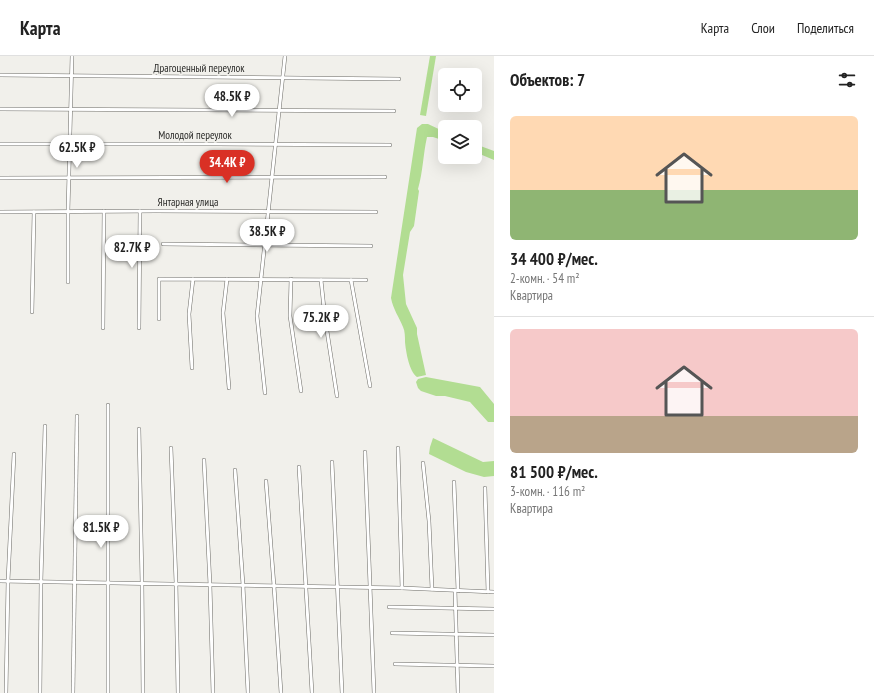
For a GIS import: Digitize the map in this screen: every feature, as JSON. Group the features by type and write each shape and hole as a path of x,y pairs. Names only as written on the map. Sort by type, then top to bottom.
{"street":[{"path":"68,282 68,211 72,56"},
{"path":"265,392 257,316 285,56"},
{"name":"Драгоценный переулок","path":"0,75 399,78"},
{"path":"0,109 394,111"},
{"name":"Молодой переулок","path":"0,144 390,145"},
{"path":"0,178 385,177"},
{"path":"103,328 104,211"},
{"path":"139,328 140,211"},
{"name":"Янтарная улица","path":"0,212 376,212"},
{"path":"32,312 34,212"},
{"path":"163,244 371,246"},
{"path":"159,319 159,279 366,280"},
{"path":"192,368 189,314 193,279"},
{"path":"226,279 223,313 229,388"},
{"path":"291,279 290,316 301,391"},
{"path":"321,280 325,318 337,396"},
{"path":"352,280 370,386"},
{"path":"108,406 108,693"},
{"path":"73,693 77,416"},
{"path":"40,693 45,426"},
{"path":"140,429 143,693"},
{"path":"171,448 178,693"},
{"path":"398,448 402,588"},
{"path":"365,452 374,693"},
{"path":"6,693 8,581 14,454"},
{"path":"204,460 210,584 213,693"},
{"path":"332,462 342,693"},
{"path":"423,463 429,521 432,589"},
{"path":"299,467 312,693"},
{"path":"235,470 243,585 248,693"},
{"path":"266,481 281,693"},
{"path":"454,482 458,693"},
{"path":"485,488 488,592"},
{"path":"0,581 370,587 494,592"},
{"path":"389,608 494,608"},
{"path":"392,633 494,635"},
{"path":"395,664 494,666"}],"green space":[{"path":"430,56 436,56 426,116 420,115"},
{"path":"422,124 428,124 438,129 438,139 427,137 418,189 419,191 414,226 410,232 403,275 406,304 417,328 426,375 417,377 408,361 404,330 391,298 417,128"},
{"path":"482,147 494,151 494,160 482,155"},
{"path":"426,377 480,387 494,404 494,422 488,422 470,402 445,396 436,396 421,391 416,382 418,379"},
{"path":"433,438 483,462 494,461 494,476 484,477 466,472 429,454"}]}
